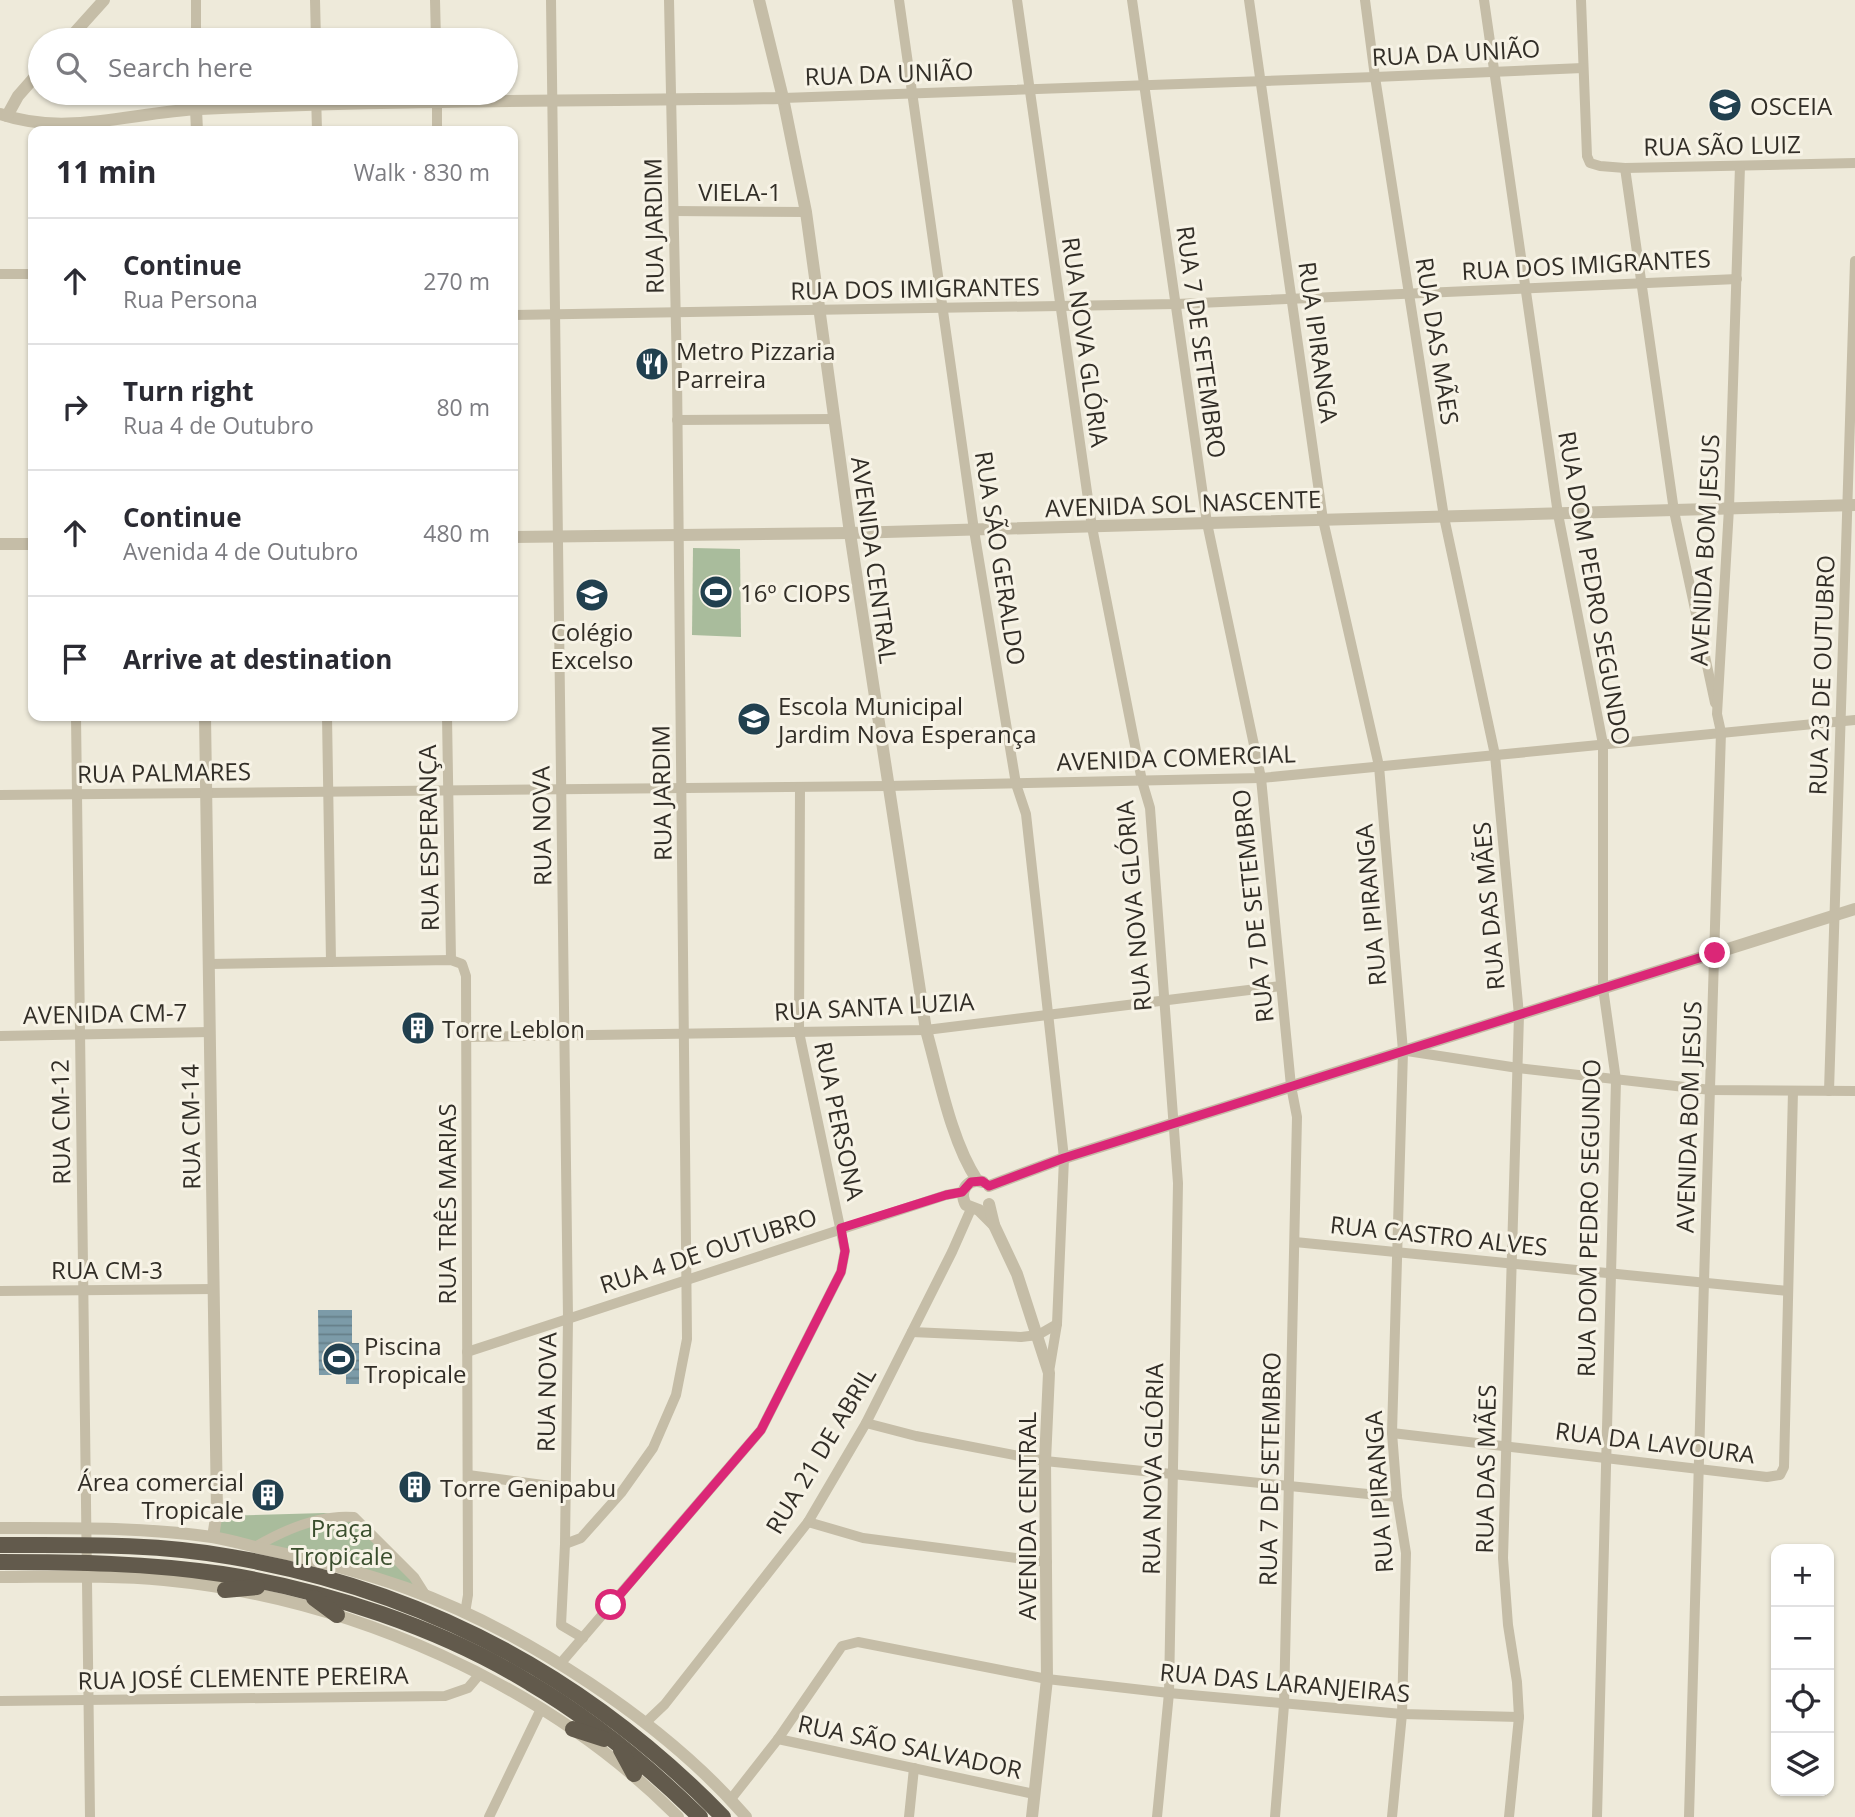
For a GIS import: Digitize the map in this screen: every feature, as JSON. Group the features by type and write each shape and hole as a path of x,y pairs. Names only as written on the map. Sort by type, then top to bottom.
{"highway":[{"path":"0,1545 87,1545 231,1556 353,1586 405,1604 484,1639 549,1674 643,1741 723,1817"},
{"path":"0,1562 87,1570 159,1566 224,1574 306,1592 418,1628 491,1661 540,1689 617,1742 700,1817"},
{"path":"225,1590 276,1586"},
{"path":"306,1592 337,1615"},
{"path":"573,1729 617,1742 634,1774"}],"street":[{"path":"196,0 196,28"},
{"path":"315,0 316,28"},
{"path":"435,0 436,28"},
{"name":"RUA NOVA","path":"551,0 568,1318 565,1544 561,1625 583,1637"},
{"name":"RUA JARDIM","path":"565,1544 580,1538 613,1502 653,1448 676,1395 687,1339 679,536 669,0"},
{"name":"AVENIDA CENTRAL","path":"759,0 783,98 806,212 833,419 926,1030 974,1186 962,1199 980,1208 994,1225 1017,1274 1049,1373 1045,1461 1047,1679 1032,1817"},
{"name":"RUA SÃO GERALDO","path":"899,0 974,530 1016,784 1026,814 1046,1015 1064,1158 1057,1324 1049,1373"},
{"name":"RUA NOVA GLÓRIA","path":"1017,0 1092,527 1142,781 1150,808 1163,1000 1175,1123 1178,1183 1170,1693 1157,1817"},
{"name":"RUA 7 DE SETEMBRO","path":"1132,0 1207,523 1261,778 1291,1086 1297,1117 1284,1705 1275,1817"},
{"name":"RUA IPIRANGA","path":"1249,0 1323,520 1379,766 1403,1051 1392,1433 1397,1497 1406,1553 1402,1714 1392,1817"},
{"name":"RUA DAS MÃES","path":"1365,0 1444,517 1495,755 1519,1015 1503,1558 1519,1717 1509,1817"},
{"name":"RUA DOM PEDRO SEGUNDO","path":"1484,0 1558,514 1603,744 1603,988 1616,1080 1597,1817"},
{"path":"1581,0 1583,68"},
{"path":"78,28 99,2"},
{"name":"RUA DA UNIÃO","path":"518,101 783,98 1583,68"},
{"name":"RUA SÃO LUIZ","path":"1583,68 1587,156 1590,163 1625,168 1855,163"},
{"path":"3,115 28,85"},
{"path":"197,105 197,126"},
{"name":"RUA DA UNIÃO","path":"82,126 197,109 245,105"},
{"path":"316,105 317,126"},
{"path":"437,105 437,126"},
{"name":"RUA DA UNIÃO","path":"3,115 56,126"},
{"name":"AVENIDA BOM JESUS","path":"1689,1817 1697,1468 1721,732 1717,714 1729,508 1740,166"},
{"path":"1625,168 1674,511 1717,714"},
{"name":"VIELA-1","path":"674,211 806,212"},
{"name":"RUA 23 DE OUTUBRO","path":"1829,1091 1840,721 1851,505 1855,261"},
{"path":"0,274 28,274"},
{"name":"RUA DOS IMIGRANTES","path":"518,315 1176,304 1737,279"},
{"path":"677,420 833,419"},
{"name":"AVENIDA SOL NASCENTE","path":"518,537 850,534 1851,505"},
{"path":"0,544 28,544"},
{"path":"1705,659 1720,655"},
{"name":"AVENIDA COMERCIAL","path":"328,792 888,786 1261,778 1855,720"},
{"name":"RUA CM-12","path":"76,721 90,1817"},
{"name":"RUA CM-14","path":"205,721 217,1512 213,1537"},
{"path":"327,721 331,962"},
{"name":"RUA ESPERANÇA","path":"447,721 451,960"},
{"name":"RUA PERSONA","path":"560,1664 761,1430 841,1272 845,1251 841,1228 799,1032 800,787"},
{"name":"RUA PALMARES","path":"0,795 328,792"},
{"path":"974,1186 1855,909"},
{"path":"209,964 451,960"},
{"name":"RUA TRÊS MARIAS","path":"451,960 462,964 466,976 468,1595 465,1613"},
{"name":"RUA SANTA LUZIA","path":"466,1037 926,1030 1281,986"},
{"name":"AVENIDA CM-7","path":"0,1036 210,1032"},
{"path":"1403,1051 1518,1068 1711,1090 1855,1091"},
{"name":"RUA DA LAVOURA","path":"1392,1433 1767,1477 1780,1475 1784,1466 1793,1091"},
{"path":"974,1186 992,1195 980,1208"},
{"name":"RUA 4 DE OUTUBRO","path":"467,1352 974,1186"},
{"name":"RUA 21 DE ABRIL","path":"645,1723 666,1704 808,1522 866,1423 953,1252 980,1208"},
{"name":"RUA CASTRO ALVES","path":"1295,1242 1788,1291"},
{"name":"RUA CM-3","path":"0,1291 214,1289"},
{"path":"912,1332 1021,1337 1038,1335 1057,1324"},
{"path":"866,1423 916,1436 1045,1461 1397,1497"},
{"path":"468,1475 566,1488"},
{"path":"255,1547 276,1534 296,1527 335,1516 354,1517 414,1577 426,1596"},
{"path":"808,1522 863,1538 1047,1562"},
{"path":"0,1528 86,1528 213,1537 333,1564 426,1596 465,1613 560,1664 645,1723 731,1799 746,1817"},
{"path":"0,1577 87,1570 225,1590 337,1615 409,1641 479,1675 541,1710 573,1729 634,1774 678,1817"},
{"name":"RUA DAS LARANJEIRAS","path":"731,1799 778,1739 842,1646 858,1643 1047,1679 1170,1693 1402,1714 1519,1717"},
{"name":"RUA JOSÉ CLEMENTE PEREIRA","path":"0,1702 445,1696 468,1688 479,1675"},
{"path":"489,1817 541,1710"},
{"name":"RUA SÃO SALVADOR","path":"778,1739 1034,1794"},
{"path":"909,1817 914,1768"}],"green space":[{"name":"16º CIOPS","path":"693,548 740,549 741,637 692,635"},
{"name":"Praça Tropicale","path":"324,1513 354,1517 426,1596 213,1537 222,1516"}],"water":[{"name":"Piscina Tropicale","path":"318,1310 352,1310 352,1343 359,1343 359,1384 346,1384 346,1375 319,1375"}],"place":[{"name":"OSCEIA","path":"1725,105"},
{"name":"Metro Pizzaria Parreira","path":"652,364"},
{"name":"16º CIOPS","path":"716,592"},
{"name":"Colégio Excelso","path":"592,595"},
{"name":"Escola Municipal Jardim Nova Esperança","path":"754,719"},
{"name":"Torre Leblon","path":"418,1028"},
{"name":"Piscina Tropicale","path":"339,1359"},
{"name":"Torre Genipabu","path":"415,1487"},
{"name":"Área comercial Tropicale","path":"268,1495"}],"route":[{"path":"611,1605 761,1430 841,1272 845,1251 841,1228 962,1192 966,1185 977,1180 989,1186 1064,1158 1715,953"}]}
